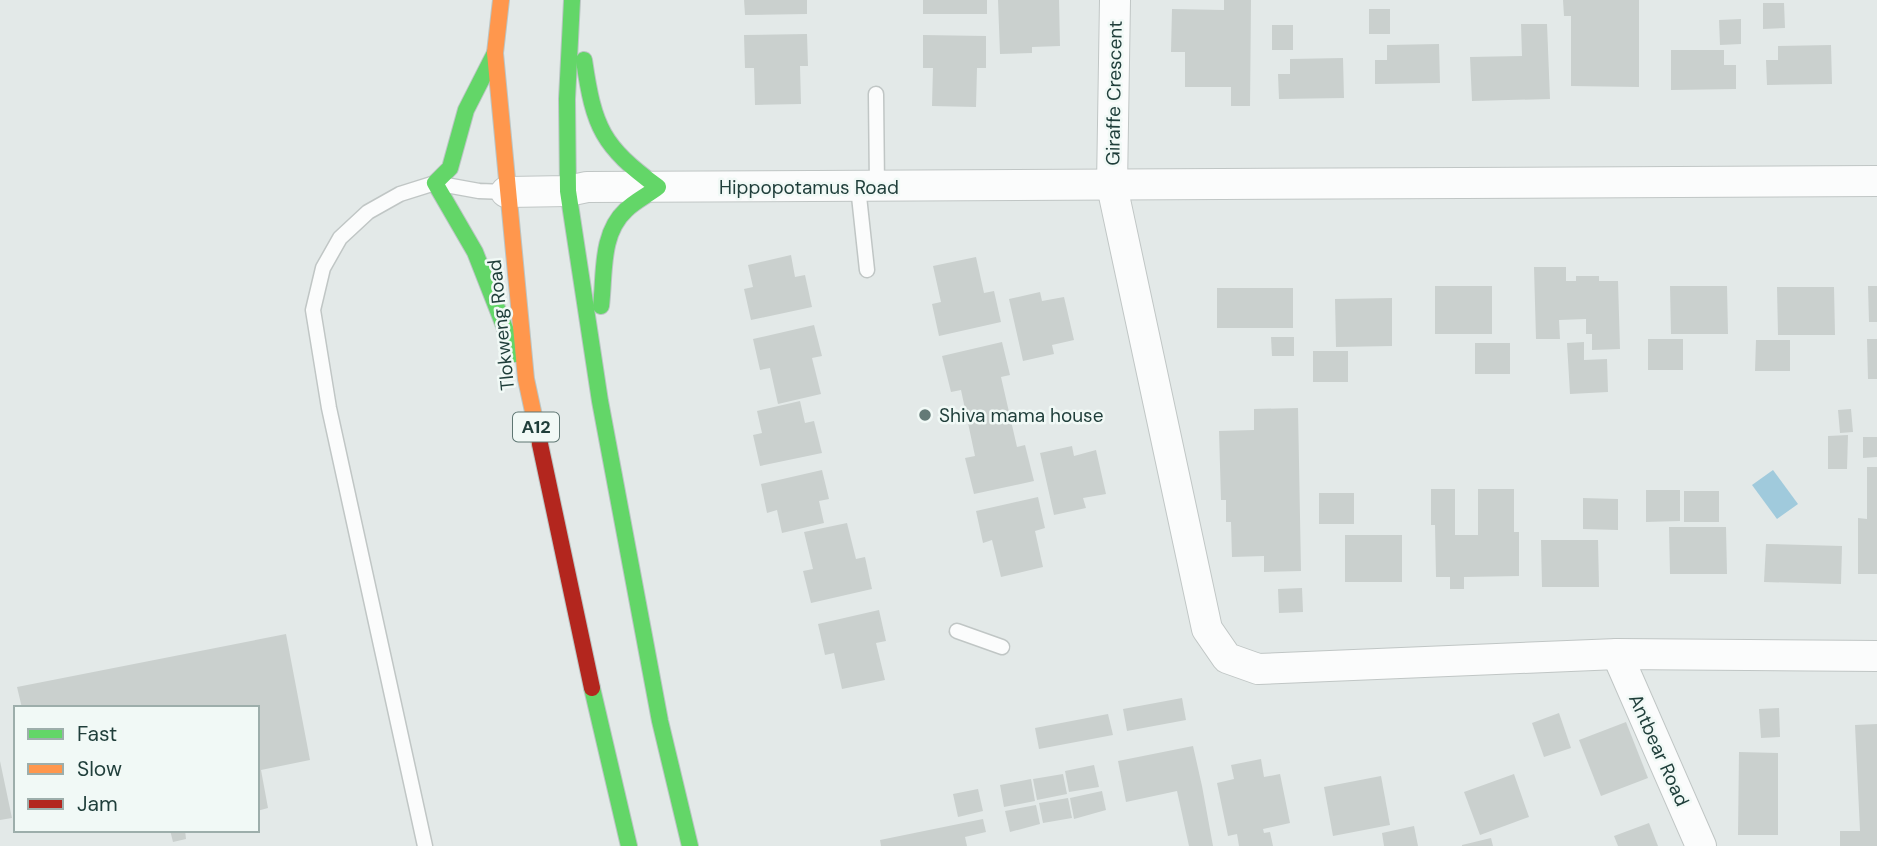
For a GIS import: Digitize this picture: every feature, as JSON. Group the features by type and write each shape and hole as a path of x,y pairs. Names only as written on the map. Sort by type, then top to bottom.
{"main road":[{"name":"Tlokweng Road","path":"501,0 495,52 506,192 521,307 526,379 601,732 629,846"},
{"path":"574,0 597,127 619,159 658,187 624,212 608,243 604,292 593,346 600,401"},
{"path":"574,0 567,99 568,191 600,401 660,721 690,846"},
{"path":"495,52 466,110 450,167 435,183 475,252 494,308 526,379"}],"street":[{"name":"Giraffe Crescent","path":"1115,0 1112,186 1208,629 1227,659 1258,669 1617,654 1877,656"},
{"name":"Hippopotamus Road","path":"506,192 568,191 587,187 1877,181"},
{"name":"Antbear Road","path":"1617,654 1701,846"}],"lane":[{"path":"867,270 867,187 876,94"},
{"path":"425,846 329,408 313,310 323,268 340,238 368,212 400,194 435,183 506,192"},
{"path":"957,631 1002,647"}],"water":[{"path":"1773,470 1798,504 1777,519 1752,485"}],"building":[{"path":"744,0 807,0 807,14 745,15"},
{"path":"923,0 987,0 987,14 923,14"},
{"path":"998,0 1059,0 1060,46 1032,47 1032,53 1000,54"},
{"path":"1224,0 1251,0 1250,106 1231,106 1231,87 1185,87 1185,52 1171,52 1172,9 1224,10"},
{"path":"1563,0 1639,0 1639,87 1571,86 1571,16 1564,16"},
{"path":"1763,3 1784,3 1785,28 1763,29"},
{"path":"1369,9 1390,9 1390,34 1369,34"},
{"path":"1741,19 1741,44 1720,45 1719,20"},
{"path":"1521,24 1547,24 1550,99 1472,101 1470,57 1522,56"},
{"path":"1272,25 1293,25 1293,50 1272,50"},
{"path":"807,34 808,66 800,66 801,104 755,105 754,68 745,68 744,35"},
{"path":"923,35 986,36 986,68 977,68 976,107 932,106 933,68 923,68"},
{"path":"1439,44 1440,83 1375,84 1375,60 1387,60 1387,45"},
{"path":"1831,45 1832,84 1767,85 1766,60 1778,60 1778,46"},
{"path":"1671,50 1724,50 1724,65 1736,65 1736,89 1671,90"},
{"path":"1343,58 1344,98 1279,99 1278,74 1290,74 1290,59"},
{"path":"791,255 795,277 805,275 812,307 751,320 744,289 753,287 748,265"},
{"path":"976,257 984,293 994,291 1001,322 939,336 932,304 941,302 933,266"},
{"path":"1534,267 1566,267 1566,281 1576,281 1576,276 1599,276 1599,281 1618,281 1620,349 1592,350 1592,334 1586,334 1586,319 1559,320 1560,339 1536,339"},
{"path":"1435,286 1492,286 1492,334 1435,334"},
{"path":"1670,286 1727,286 1728,334 1671,334"},
{"path":"1868,286 1877,286 1877,322 1869,322"},
{"path":"1777,287 1834,287 1835,335 1778,335"},
{"path":"1217,288 1293,288 1293,328 1217,328"},
{"path":"1040,292 1042,301 1064,297 1074,340 1052,345 1054,354 1023,361 1009,299"},
{"path":"1392,298 1392,346 1336,347 1335,299"},
{"path":"814,325 822,356 812,358 821,394 778,404 770,368 760,370 753,339"},
{"path":"1271,337 1294,337 1294,356 1272,356"},
{"path":"1648,339 1683,339 1683,370 1648,370"},
{"path":"1867,339 1877,339 1877,379 1868,379"},
{"path":"1756,340 1790,340 1790,371 1755,371"},
{"path":"1002,342 1010,375 1001,377 1017,447 1025,445 1034,481 974,494 965,458 975,456 961,390 951,392 942,356"},
{"path":"1584,342 1584,360 1607,359 1608,392 1570,394 1567,343"},
{"path":"1475,343 1510,343 1510,374 1475,374"},
{"path":"1313,351 1348,351 1348,382 1313,382"},
{"path":"800,401 805,423 814,421 822,453 760,466 753,435 762,433 757,411"},
{"path":"1298,408 1301,571 1264,572 1264,556 1232,557 1231,522 1226,522 1226,500 1221,500 1219,431 1254,430 1254,409"},
{"path":"1851,409 1853,432 1840,433 1838,410"},
{"path":"1848,435 1847,469 1828,469 1828,436"},
{"path":"1863,437 1877,437 1877,457 1863,458"},
{"path":"1072,446 1074,456 1096,450 1106,494 1083,498 1086,508 1054,515 1040,453"},
{"path":"1867,467 1877,467 1877,574 1858,574 1858,518 1867,519"},
{"path":"822,470 829,499 819,501 824,523 782,533 777,510 767,513 761,484"},
{"path":"1431,489 1455,489 1455,535 1478,535 1478,489 1514,489 1514,532 1519,532 1519,576 1464,577 1464,589 1450,589 1450,577 1436,577"},
{"path":"1646,490 1680,490 1680,521 1646,522"},
{"path":"1684,491 1719,491 1719,522 1684,522"},
{"path":"1319,493 1354,493 1354,524 1319,524"},
{"path":"1038,497 1045,528 1035,531 1043,567 1001,577 992,540 983,543 976,511"},
{"path":"1583,498 1618,499 1618,530 1583,529"},
{"path":"847,523 856,559 865,557 872,589 811,603 803,571 813,569 804,532"},
{"path":"1669,527 1726,527 1727,574 1670,574"},
{"path":"1345,535 1402,535 1402,582 1345,582"},
{"path":"1541,540 1598,540 1599,587 1542,587"},
{"path":"1766,544 1842,546 1841,584 1764,582"},
{"path":"1302,588 1303,612 1279,613 1278,589"},
{"path":"879,610 886,641 876,643 885,680 842,689 834,653 825,655 818,624"},
{"path":"286,634 310,760 261,770 268,808 259,810 259,706 22,706 17,687"},
{"path":"1182,698 1186,720 1127,731 1123,709"},
{"path":"1779,708 1780,737 1761,738 1759,709"},
{"path":"1559,713 1571,748 1544,757 1532,723"},
{"path":"1108,714 1113,735 1039,749 1035,728"},
{"path":"1626,722 1648,778 1601,796 1579,740"},
{"path":"1877,724 1877,846 1840,846 1840,831 1860,831 1855,725"},
{"path":"1193,746 1213,846 1189,846 1177,791 1126,802 1118,761"},
{"path":"1739,752 1778,753 1778,835 1738,835"},
{"path":"1261,759 1264,777 1280,774 1290,823 1263,829 1264,833 1270,832 1273,846 1239,846 1237,834 1228,836 1217,783 1234,779 1231,765"},
{"path":"0,761 12,818 0,820"},
{"path":"1094,765 1099,787 1069,792 1065,771"},
{"path":"1063,774 1067,794 1037,800 1033,779"},
{"path":"1514,774 1529,817 1480,835 1464,792"},
{"path":"1381,776 1390,825 1333,836 1324,787"},
{"path":"1031,779 1035,801 1004,807 1000,785"},
{"path":"978,789 983,811 958,817 953,794"},
{"path":"1102,791 1106,810 1074,819 1070,798"},
{"path":"1068,798 1072,818 1043,823 1039,803"},
{"path":"1036,805 1040,824 1010,832 1005,811"},
{"path":"983,819 986,832 965,837 967,846 881,846 880,840"},
{"path":"1649,823 1658,846 1618,846 1614,836"},
{"path":"1414,826 1418,846 1384,846 1382,833"},
{"path":"170,832 185,832 186,839 173,842"},
{"path":"1491,838 1493,846 1462,846 1462,845"}],"traffic: fast":[{"path":"572,0 567,99 568,191 600,401 660,721 690,846"},
{"path":"495,53 466,110 450,168 435,183 475,252 515,354"},
{"path":"584,60 592,103 604,134 624,159 658,187 626,210 612,231 605,255 601,306"},
{"path":"592,688 629,846"}],"traffic: slow":[{"path":"501,0 495,53 526,379 540,444"}],"traffic: jam":[{"path":"540,444 592,688"}],"place":[{"name":"Shiva mama house","path":"925,415"}]}
